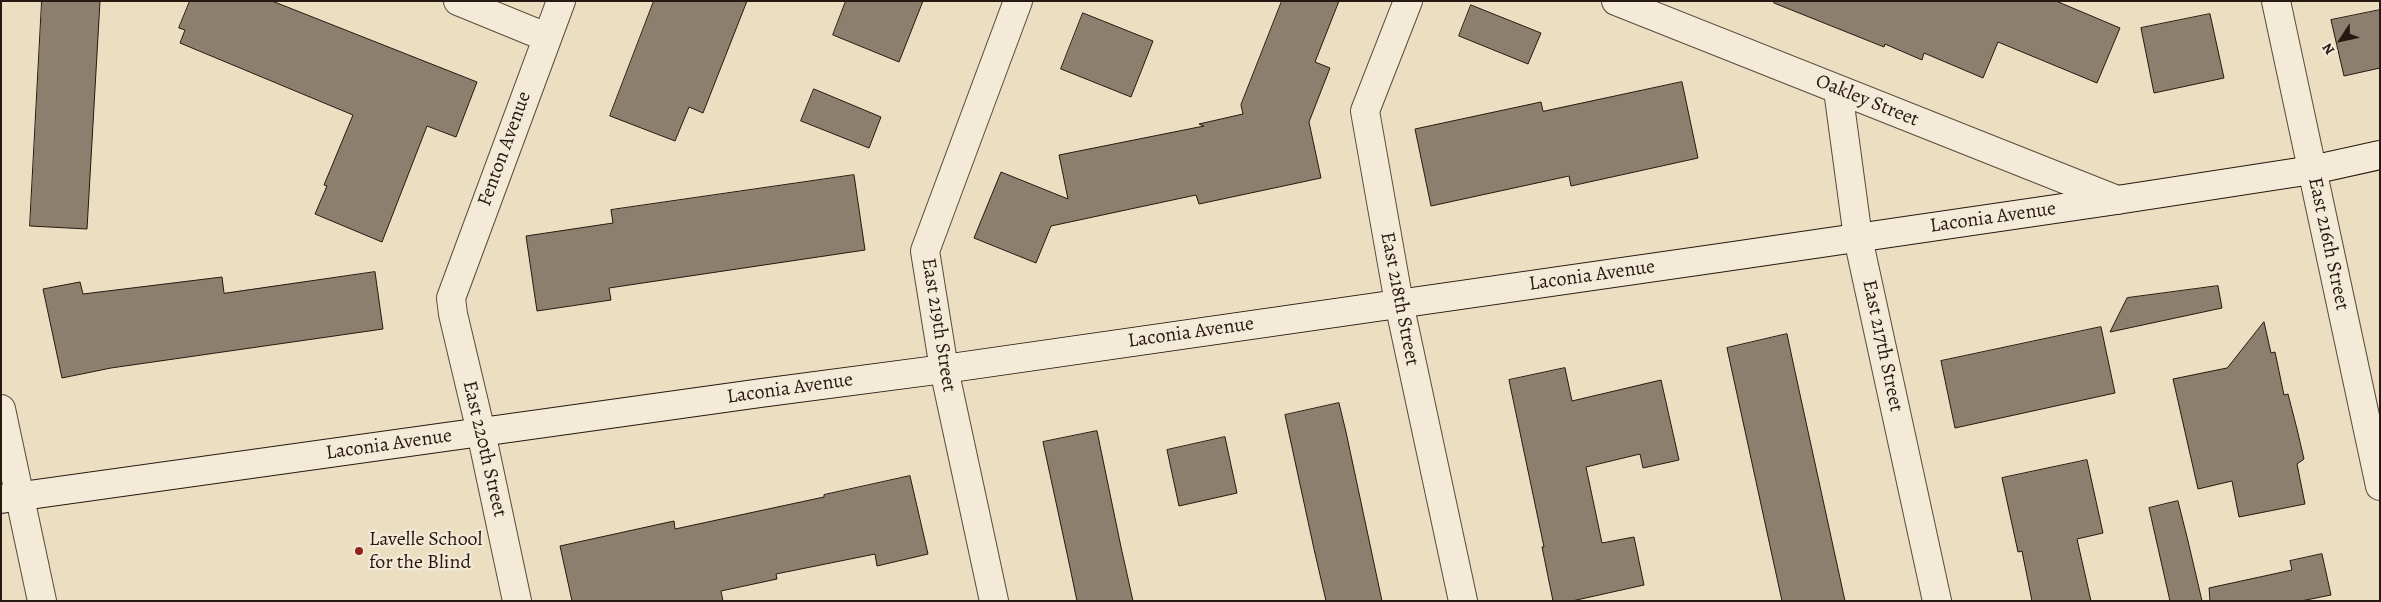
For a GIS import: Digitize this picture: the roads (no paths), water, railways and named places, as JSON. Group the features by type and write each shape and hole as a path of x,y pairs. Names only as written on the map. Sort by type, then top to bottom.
{"street":[{"path":"458,1 546,37"},
{"name":"Fenton Avenue","path":"451,298 546,37 561,1"},
{"name":"East 219th Street","path":"994,601 944,369 925,251 1018,1"},
{"name":"East 218th Street","path":"1408,1 1365,111 1399,304 1463,601"},
{"name":"Oakley Street","path":"1616,1 2117,200"},
{"name":"East 216th Street","path":"2276,1 2380,486"},
{"name":"East 217th Street","path":"1838,90 1858,238 1938,601"},
{"name":"Laconia Avenue","path":"10,497 944,369 1858,238 2312,170 2380,155"},
{"name":"East 220th Street","path":"451,298 517,601"},
{"path":"1,409 10,497 42,601"}],"place":[{"name":"Lavelle School for the Blind","path":"359,551"}]}
